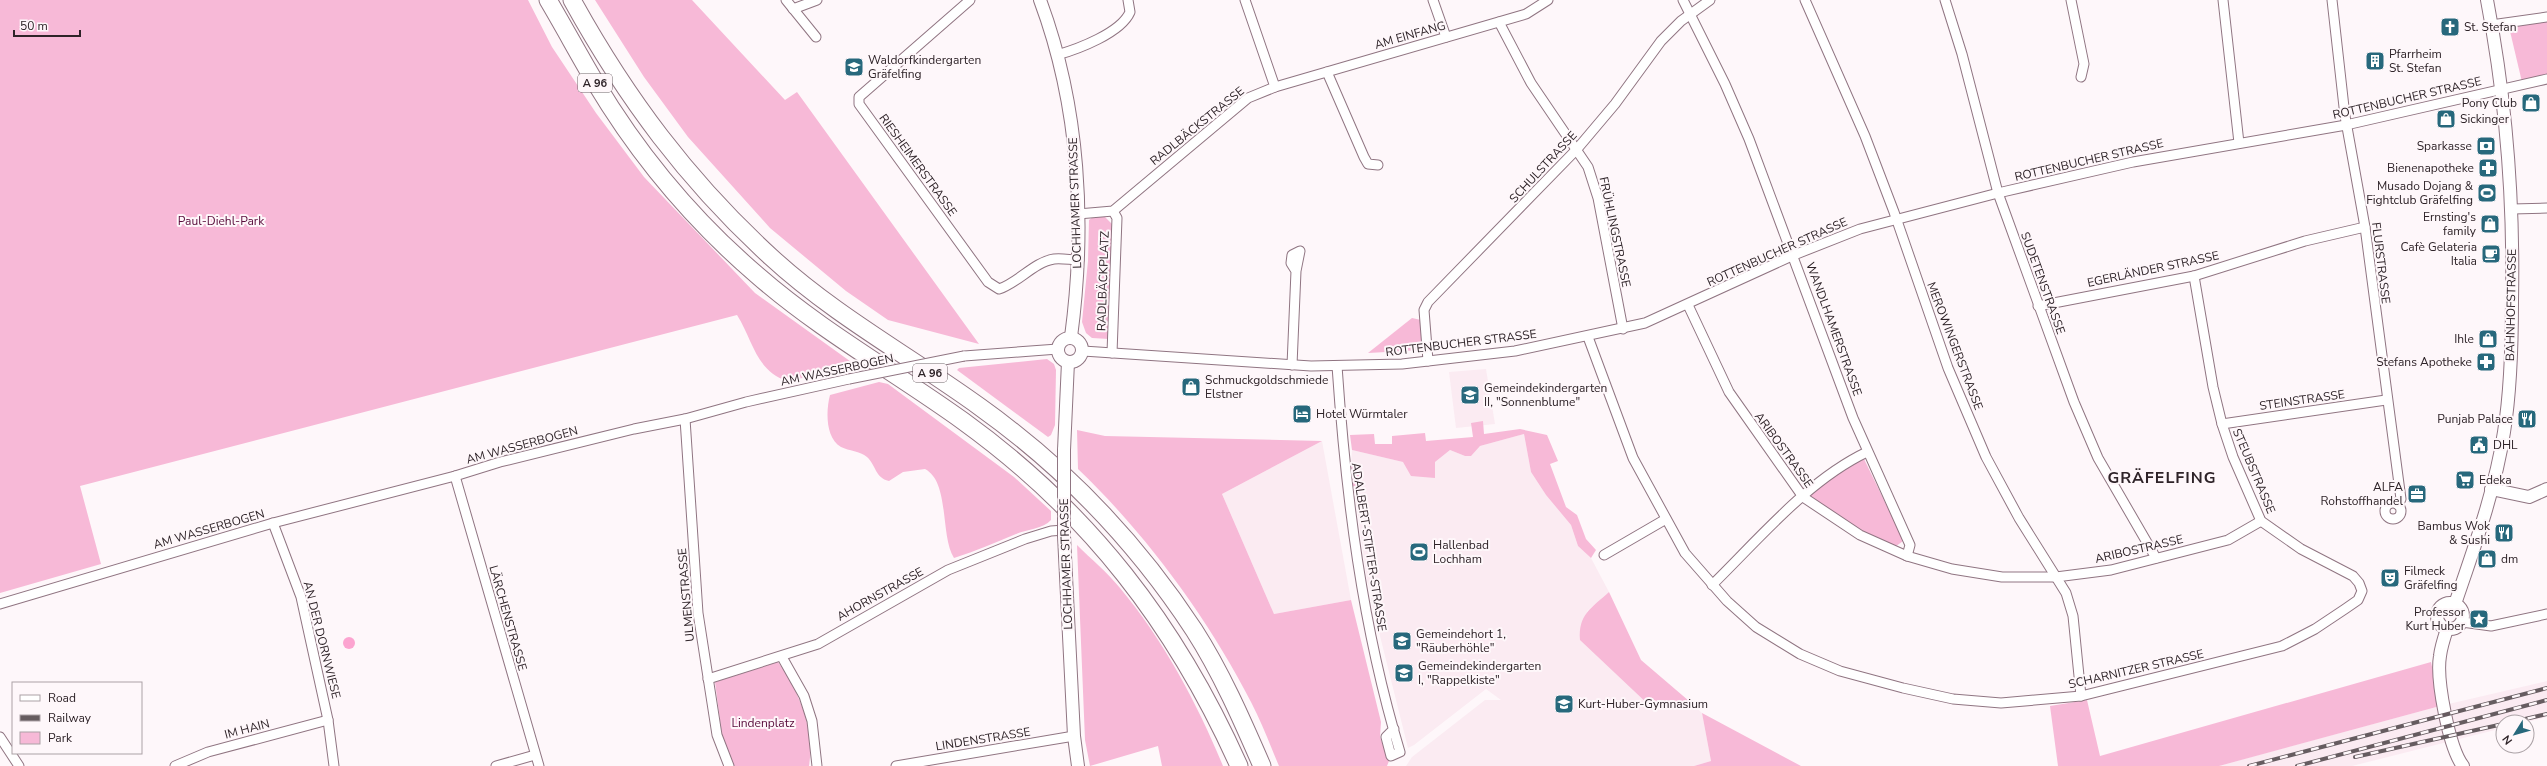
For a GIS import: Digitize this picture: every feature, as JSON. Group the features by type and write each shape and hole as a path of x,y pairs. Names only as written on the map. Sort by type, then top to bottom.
{"highway":[{"name":"A 96","path":"548,0 596,84 649,161 719,238 757,275 806,315 964,422 1030,474 1090,533 1133,583 1175,643 1199,682 1239,766"},
{"name":"A 96","path":"572,0 604,57 635,104 668,148 729,217 773,259 825,301 1008,428 1038,452 1100,510 1151,570 1194,631 1238,710 1262,766"}],"street":[{"path":"786,0 816,37"},
{"path":"794,9 817,0"},
{"name":"RIESHEIMERSTRASSE","path":"970,0 859,97 859,104 988,282 999,289 1011,285 1044,263 1054,259 1080,260"},
{"name":"LOCHHAMER STRASSE","path":"1040,0 1057,55 1072,124 1080,260 1071,337"},
{"path":"1057,55 1073,50 1123,24 1130,12 1128,0"},
{"path":"1245,0 1276,87"},
{"path":"1433,0 1446,37"},
{"name":"AM EINFANG","path":"1276,87 1526,14 1548,0"},
{"name":"WANDLHAMERSTRASSE","path":"1683,0 1749,139 1867,452 1910,545 1907,556"},
{"name":"SCHULSTRASSE","path":"1428,361 1424,310 1428,302 1577,149 1614,104 1661,41 1690,14 1710,0"},
{"name":"MEROWINGERSTRASSE","path":"1805,0 1865,136 1948,368 1986,457 2019,518 2066,593 2073,616 2081,696"},
{"name":"SUDETENSTRASSE","path":"1945,0 1962,54 1998,193 2074,402 2098,458 2156,558"},
{"path":"2071,0 2084,64 2081,77"},
{"path":"2223,0 2239,143"},
{"name":"FLURSTRASSE","path":"2332,0 2346,124 2364,227 2386,400 2401,499 2398,505"},
{"name":"BAHNHOFSTRASSE","path":"2455,604 2491,489 2504,433 2508,398 2512,322 2512,209 2501,89 2487,0"},
{"path":"2491,25 2547,17"},
{"name":"FRÜHLINGSTRASSE","path":"1499,22 1531,84 1588,167 1598,198 1623,330"},
{"path":"1327,72 1364,157 1368,164 1378,164"},
{"name":"ROTTENBUCHER STRASSE","path":"1083,351 1337,366 1428,361 1515,351 1623,330 1688,305 1794,255 1839,236 1998,193 2148,159 2346,124 2547,79"},
{"name":"RADLBÄCKSTRASSE","path":"1113,210 1248,98 1276,87"},
{"path":"2512,209 2547,208"},
{"path":"1078,214 1113,210"},
{"name":"RADLBÄCKPLATZ","path":"1112,353 1117,218 1113,210"},
{"name":"EGERLÄNDER STRASSE","path":"2038,306 2194,276 2305,241 2364,227"},
{"path":"1292,364 1296,271"},
{"name":"STEUBSTRASSE","path":"2194,276 2213,387 2222,424 2233,457 2261,521 2301,549 2353,576 2359,582 2362,591 2358,600"},
{"name":"ARIBOSTRASSE","path":"1688,305 1729,392 1803,497 1860,535 1907,556 1952,569 2002,576 2056,576 2111,570 2228,540 2261,521"},
{"path":"1071,337 1080,342 1083,351 1080,358 1068,362 1060,357 1058,348 1061,341 1071,337"},
{"name":"SCHARNITZER STRASSE","path":"1588,337 1633,458 1685,553 1712,585 1756,627 1800,654 1840,671 1903,688 1953,699 2002,703 2081,696 2282,646 2315,629 2358,600"},
{"name":"AM WASSERBOGEN","path":"0,604 274,523 594,439 685,419 746,402 849,379 964,356 1058,348"},
{"name":"LOCHHAMER STRASSE","path":"1068,362 1062,532 1074,736 1078,766"},
{"name":"ADALBERT-STIFTER-STRASSE","path":"1337,366 1349,507 1367,626 1394,729"},
{"name":"STEINSTRASSE","path":"2222,424 2386,400"},
{"name":"ULMENSTRASSE","path":"685,419 698,613 717,735 729,766"},
{"path":"1712,585 1820,479 1845,462 1867,452"},
{"name":"LÄRCHENSTRASSE","path":"455,476 539,766"},
{"path":"2491,489 2529,497 2547,489"},
{"path":"1604,556 1666,519"},
{"name":"AN DER DORNWIESE","path":"274,523 301,597 328,720 334,766"},
{"name":"AHORNSTRASSE","path":"708,679 782,657 818,644 948,570 1025,539 1062,532"},
{"path":"2445,604 2455,604 2462,609 2462,622 2456,628 2447,629 2438,620 2438,612 2445,604"},
{"path":"2462,622 2491,626 2547,614"},
{"path":"2447,629 2440,656 2439,669 2444,711 2460,765"},
{"path":"782,657 804,696 812,721 817,766"},
{"name":"IM HAIN","path":"175,766 208,752 328,720"},
{"name":"LINDENSTRASSE","path":"896,766 1074,736"},
{"path":"0,737 19,766"},
{"path":"496,766 535,755"}],"shaded area":[{"path":"1486,369 1495,424 1456,428 1449,372"},
{"path":"1524,434 1531,472 1546,495 1571,525 1578,546 1591,558 1609,592 1587,611 1651,707 1689,701 1702,713 1711,761 1694,766 1406,766 1412,757 1485,700 1501,700 1486,689 1414,745 1408,748 1371,600 1372,594 1367,581 1351,464 1352,450 1403,462 1435,478 1435,462 1450,450 1465,456 1480,446"},
{"path":"1322,441 1351,600 1274,614 1222,494"},
{"path":"347,637 351,637 355,643 351,649 347,649 343,645 343,641"},
{"path":"2547,681 2547,717 2535,720 2535,714 2495,714 2495,730 2352,766 2218,766 2440,706"}],"green space":[{"name":"Paul-Diehl-Park","path":"0,0 528,0 552,47 596,113 644,177 755,293 854,364 850,368 788,381 777,377 762,363 756,354 737,315 80,486 101,564 0,593"},
{"path":"595,0 692,0 785,100 797,92 979,344 888,320 846,291 770,228 688,137 644,77"},
{"path":"2547,21 2547,76 2522,82 2509,27"},
{"path":"1093,217 1105,217 1114,226 1109,339 1092,338 1086,333 1082,322 1088,261 1089,220"},
{"path":"1412,318 1421,320 1423,350 1368,353"},
{"path":"1047,359 1054,364 1056,370 1055,425 1051,435 1048,437 957,370 959,368"},
{"path":"879,382 888,384 1014,477 1051,511 1051,520 1040,527 1016,534 954,558 947,537 944,510 938,485 933,476 925,469 903,472 889,481 884,479 878,474 867,457 861,453 841,447 836,443 829,431 828,408 830,395"},
{"path":"1483,421 1484,434 1520,429 1547,435 1558,461 1550,464 1566,507 1577,515 1586,539 1596,550 1591,558 1578,546 1571,525 1546,495 1531,472 1524,434 1480,446 1471,456 1465,456 1450,450 1435,462 1435,478 1411,476 1403,462 1352,450 1350,435 1374,434 1375,444 1392,444 1392,436 1425,433 1426,441 1473,437 1471,423"},
{"path":"1077,430 1105,436 1322,441 1222,494 1274,614 1351,600 1381,722 1380,737 1389,761 1387,766 1279,766 1251,702 1215,639 1195,609 1174,578 1128,521 1078,469"},
{"path":"1864,459 1902,537 1903,541 1895,547 1855,529 1810,497 1810,494 1852,464"},
{"path":"1351,464 1359,465 1359,486 1353,486"},
{"path":"1077,545 1115,582 1151,629 1191,696 1223,766 1162,766 1158,746 1090,766 1085,740"},
{"path":"1609,592 1641,660 1689,701 1651,707 1580,640 1581,624 1587,613"},
{"name":"Lindenplatz","path":"778,662 793,686 804,711 810,738 809,766 734,766 722,736 715,682"},
{"path":"2431,662 2440,706 2219,766 2058,766 2050,706 2087,700 2100,756"},
{"path":"1702,713 1801,766 1694,766 1711,761"}],"railway":[{"path":"2249,766 2547,688"},
{"path":"2297,766 2547,700"},
{"path":"2535,717 2547,714"},
{"path":"2355,757 2495,726"}],"place":[{"name":"St. Stefan","path":"2450,27"},
{"name":"Pfarrheim St. Stefan","path":"2375,61"},
{"name":"Waldorfkindergarten Gräfelfing","path":"854,67"},
{"name":"Pony Club","path":"2531,103"},
{"name":"Sickinger","path":"2446,119"},
{"name":"Sparkasse","path":"2486,146"},
{"name":"Bienenapotheke","path":"2488,168"},
{"name":"Musado Dojang & Fightclub Gräfelfing","path":"2487,193"},
{"name":"Ernsting's family","path":"2490,224"},
{"name":"Cafè Gelateria Italia","path":"2491,254"},
{"name":"Ihle","path":"2488,339"},
{"name":"Stefans Apotheke","path":"2486,362"},
{"name":"Schmuckgoldschmiede Elstner","path":"1191,387"},
{"name":"Gemeindekindergarten II, \"Sonnenblume\"","path":"1470,395"},
{"name":"Hotel Würmtaler","path":"1302,414"},
{"name":"Punjab Palace","path":"2527,419"},
{"name":"DHL","path":"2479,445"},
{"name":"Edeka","path":"2465,480"},
{"name":"ALFA Rohstoffhandel","path":"2417,494"},
{"name":"Bambus Wok & Sushi","path":"2504,533"},
{"name":"Hallenbad Lochham","path":"1419,552"},
{"name":"dm","path":"2487,559"},
{"name":"Filmeck Gräfelfing","path":"2390,578"},
{"name":"Professor Kurt Huber","path":"2479,619"},
{"name":"Gemeindehort 1, \"Räuberhöhle\"","path":"1402,641"},
{"name":"Gemeindekindergarten I, \"Rappelkiste\"","path":"1404,673"},
{"name":"Kurt-Huber-Gymnasium","path":"1564,704"}],"district":[{"name":"GRÄFELFING","path":"2162,477"}]}
